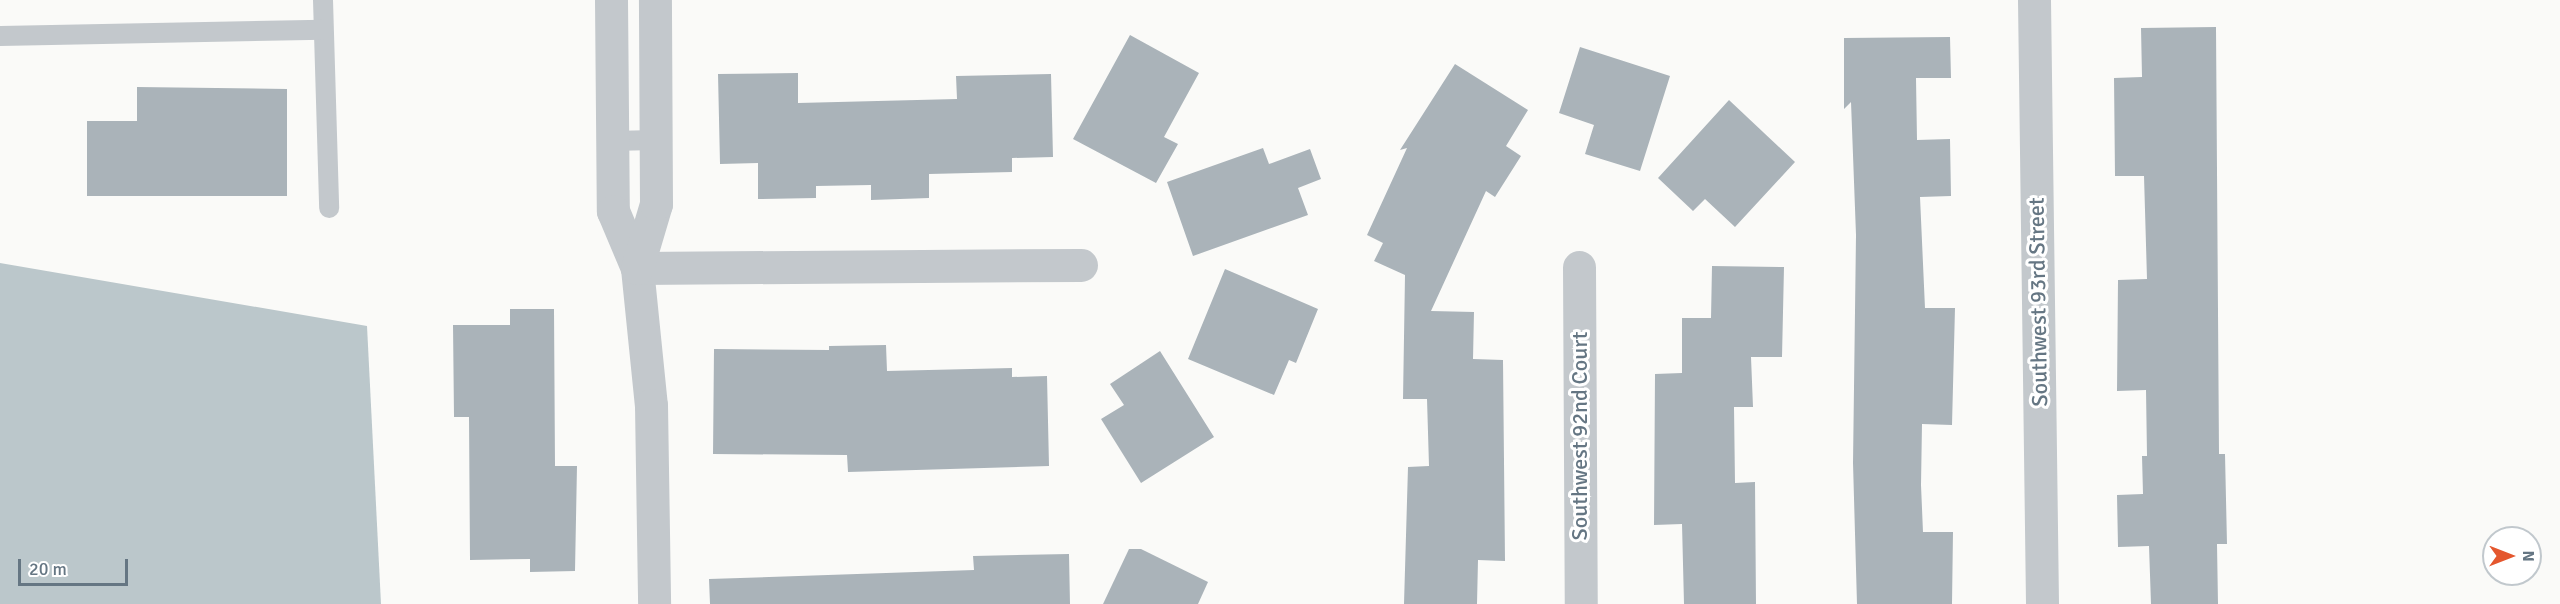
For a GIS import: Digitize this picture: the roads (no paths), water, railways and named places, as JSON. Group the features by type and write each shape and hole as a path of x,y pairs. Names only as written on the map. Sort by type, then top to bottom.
{"street":[{"path":"611,0 613,211 636,268 653,434 654,604"},
{"path":"636,268 656,204 655,0"},
{"name":"Southwest 93rd Street","path":"2034,0 2042,604"},
{"path":"636,268 1081,265"},
{"name":"Southwest 92nd Court","path":"1579,267 1581,604"}],"lane":[{"path":"323,0 328,208"},
{"path":"0,36 323,30"},
{"path":"612,141 655,140"}]}
